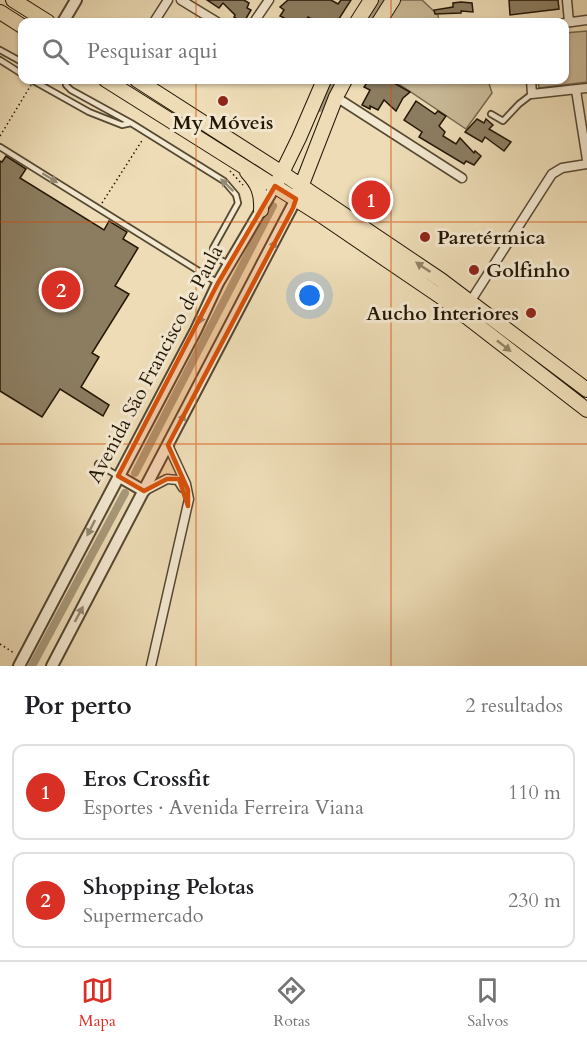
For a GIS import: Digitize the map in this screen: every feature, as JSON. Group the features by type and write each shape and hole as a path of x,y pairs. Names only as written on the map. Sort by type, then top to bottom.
{"main road":[{"path":"13,0 42,18"},
{"path":"360,18 371,0"},
{"path":"382,18 393,0"},
{"path":"0,12 18,23"},
{"path":"109,84 296,199 441,297 587,410"},
{"path":"143,84 302,186 470,302 587,390"},
{"name":"Avenida São Francisco de Paula","path":"275,186 322,84"},
{"path":"296,199 343,84"},
{"path":"300,136 317,146"},
{"path":"242,166 259,189 262,196 261,210"}],"street":[{"path":"65,18 76,0"},
{"path":"157,18 168,0"},
{"path":"181,0 210,18"},
{"path":"257,18 269,0"},
{"path":"567,0 567,18"},
{"path":"569,23 587,20"},
{"path":"531,84 532,94 587,88"},
{"path":"470,302 552,174 562,168 587,162 576,90"},
{"path":"336,98 462,178"},
{"name":"Avenida São Francisco de Paula","path":"21,662 120,478 228,264 275,186"},
{"path":"52,666 141,489 168,445 296,199"},
{"path":"151,666 188,506 188,490 168,445"},
{"path":"120,478 141,489 167,479 178,480 183,487 188,506"}],"lane":[{"path":"0,17 18,30"},
{"path":"0,50 18,60"},
{"path":"0,60 18,71"},
{"path":"40,84 89,112 122,125 131,123"},
{"path":"66,84 71,90 131,123 224,181 236,195 238,203 213,248 215,257 228,264"},
{"path":"491,114 503,121 532,94"},
{"path":"0,147 218,283"},
{"path":"98,464 120,478"}],"path":[{"path":"0,136 31,84"},
{"path":"99,209 147,133"},
{"path":"0,644 21,662"}],"highlighted area":[{"path":"275,186 296,199 293,208 168,445 188,490 188,506 179,479 167,479 144,491 118,476 218,283"}],"shaded area":[{"path":"400,0 422,0 438,18 389,18"},
{"path":"587,31 587,82 539,88 538,84 569,84 569,33"},
{"path":"399,84 489,84 492,93 466,129"}],"building":[{"path":"207,0 244,0 249,3 247,8 251,10 246,18 236,18 223,3 219,8"},
{"path":"288,0 331,0 338,4 341,0 351,0 340,18 284,18 280,16 284,10 280,7"},
{"path":"509,0 558,0 559,9 510,15"},
{"path":"453,3 472,3 473,12 435,14 434,10 453,7"},
{"path":"366,84 396,84 410,92 403,98 396,111 384,100 378,110 362,105 370,90 364,87"},
{"path":"416,101 435,114 438,111 446,116 439,126 445,132 443,136 456,144 460,138 474,153 475,151 481,156 474,165 466,161 464,164 419,137 422,132 404,120"},
{"path":"477,119 484,123 486,119 493,125 489,129 511,142 504,151 485,137 482,142 465,132"},
{"path":"6,156 26,169 20,178 104,230 109,221 127,232 123,239 138,248 115,286 129,294 92,353 99,357 81,387 109,405 103,416 60,389 42,417 0,391 0,161 2,162"}],"waterway":[{"path":"369,18 380,0"},
{"path":"319,108 331,84"},
{"path":"135,473 273,206"},
{"path":"32,666 125,493"}],"place":[{"name":"My Móveis","path":"223,101"},
{"name":"Eros Crossfit","path":"371,200"},
{"name":"Paretérmica","path":"425,237"},
{"name":"Golfinho","path":"474,270"},
{"name":"Shopping Pelotas","path":"61,290"},
{"name":"Aucho Interiores","path":"531,313"}]}
